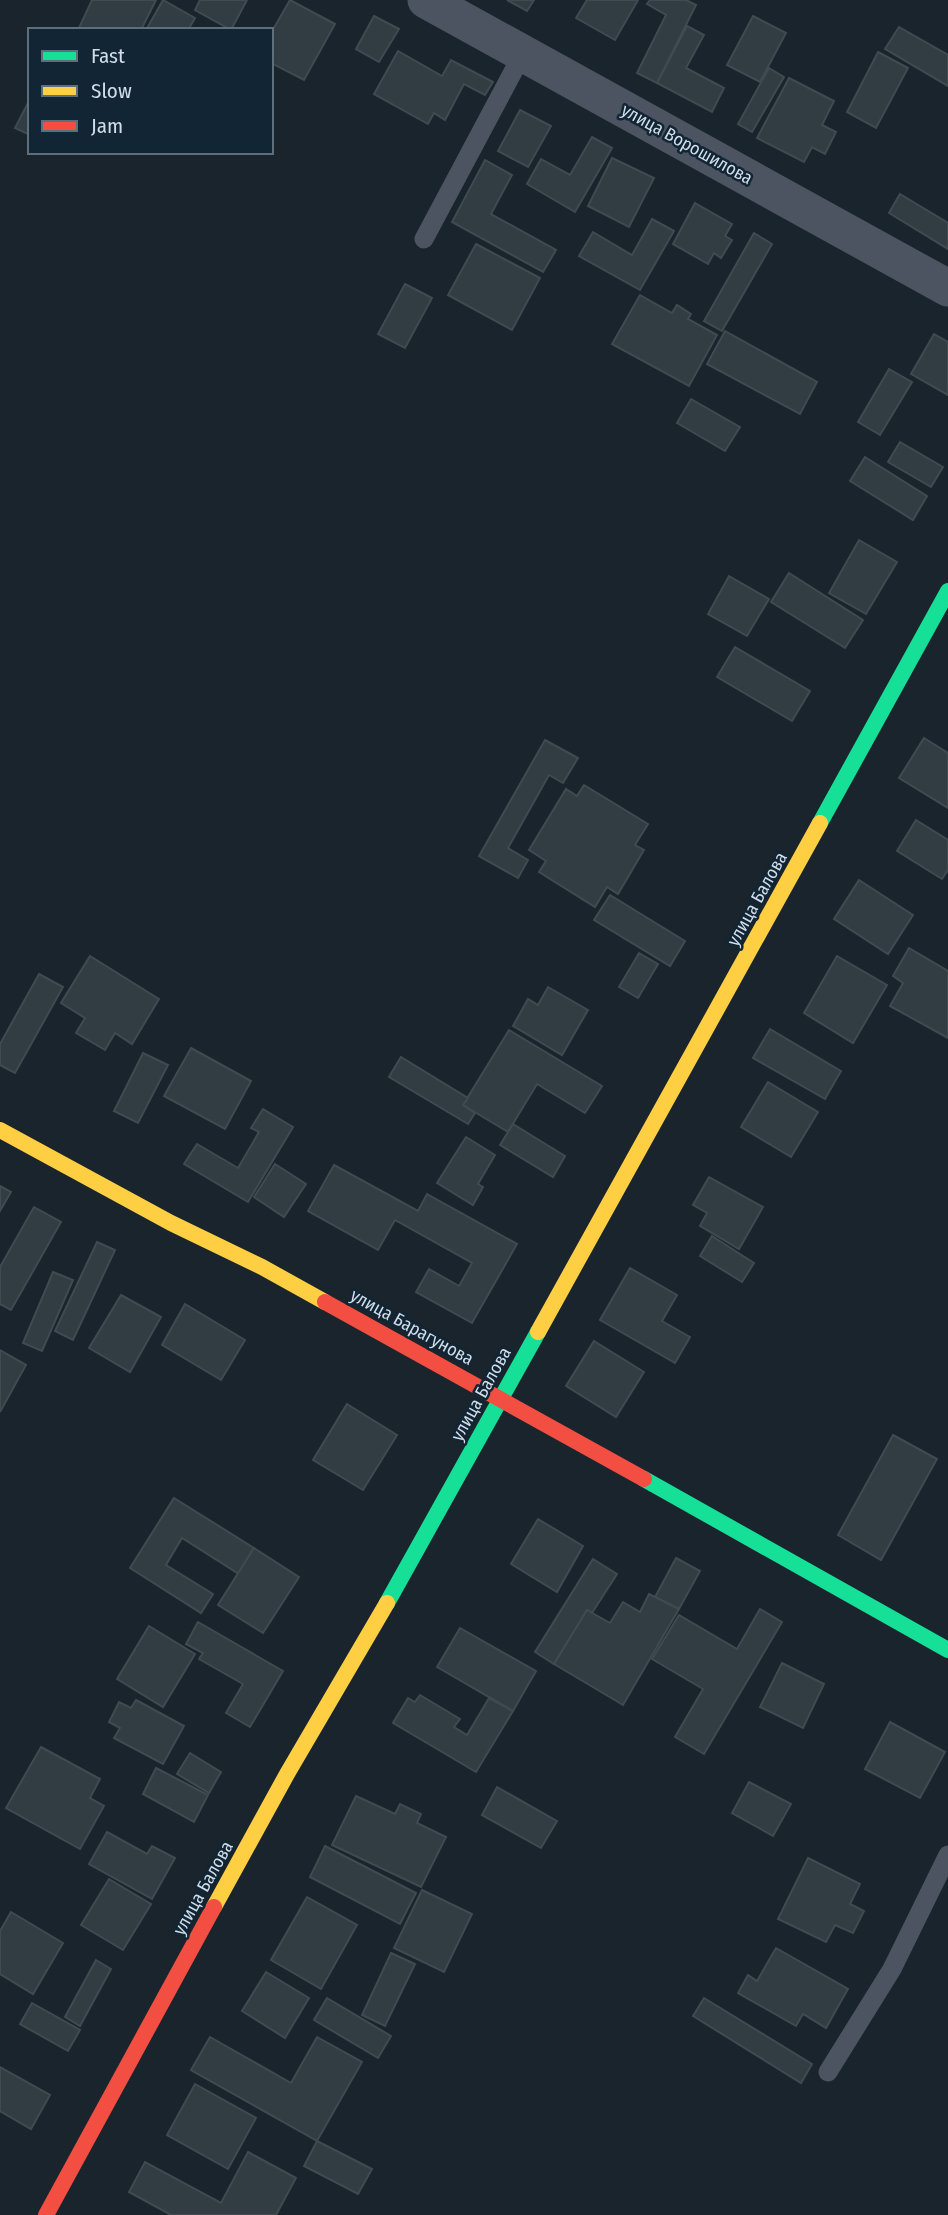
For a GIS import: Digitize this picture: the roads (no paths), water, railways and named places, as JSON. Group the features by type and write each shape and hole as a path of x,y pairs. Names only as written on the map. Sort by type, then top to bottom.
{"street":[{"name":"улица Ворошилова","path":"426,0 948,288"},
{"name":"улица Балова","path":"46,2215 287,1774 411,1564 948,590"},
{"name":"улица Барагунова","path":"0,1130 171,1223 262,1267 501,1398 948,1650"}],"lane":[{"path":"424,239 523,53"},
{"path":"828,2072 892,1969 948,1855"}]}
